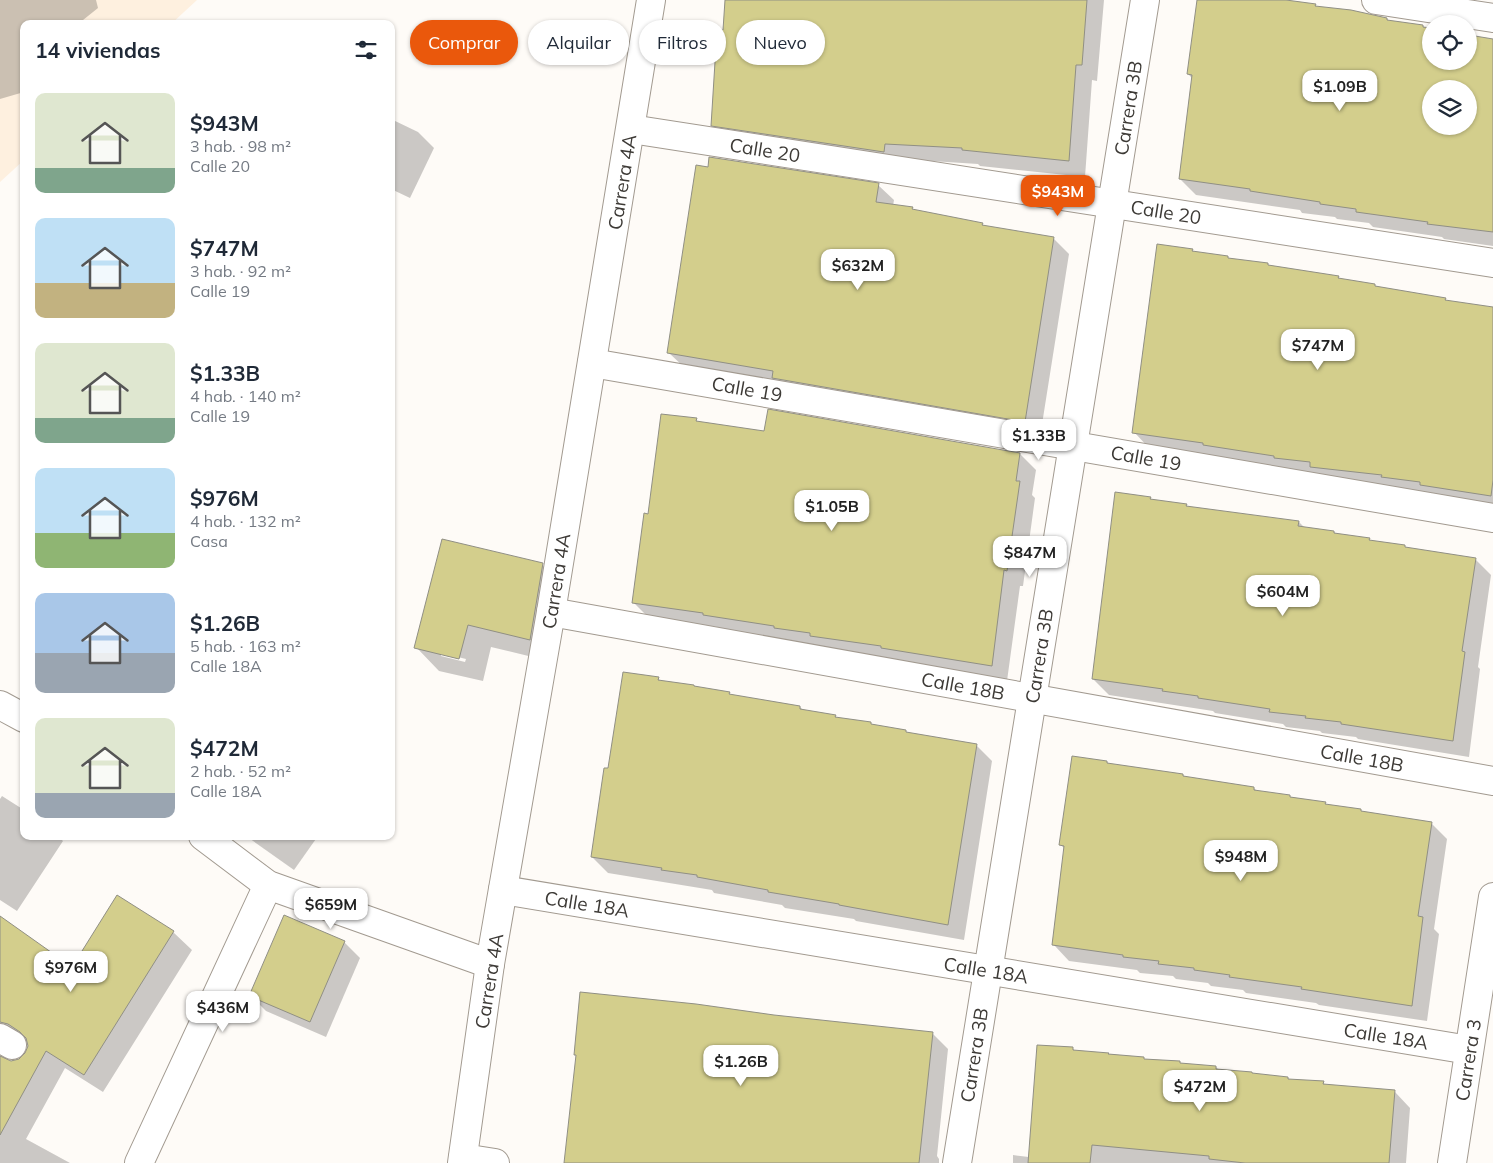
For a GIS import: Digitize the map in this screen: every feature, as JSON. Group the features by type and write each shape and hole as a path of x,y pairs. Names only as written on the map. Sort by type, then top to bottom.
{"street":[{"name":"Carrera 4A","path":"462,1160 490,964 551,612 651,0"},
{"name":"Carrera 3B","path":"957,1163 1145,0"},
{"path":"1376,0 1493,18"},
{"name":"Calle 20","path":"631,129 1493,263"},
{"name":"Calle 19","path":"592,363 1493,518"},
{"name":"Calle 18B","path":"551,612 1493,781"},
{"path":"0,705 20,716"},
{"path":"208,840 268,885 490,964"},
{"path":"139,1163 268,885"},
{"name":"Calle 18A","path":"503,890 1469,1050"},
{"name":"Carrera 3","path":"1452,1163 1493,897"},
{"path":"462,1160 495,1163"}],"shaded area":[{"path":"0,0 197,0 175,20 20,20 20,164 0,182"}],"building":[{"path":"725,0 1087,0 1082,65 1076,65 1069,161 962,150 962,148 885,144 884,152 711,126 715,65 726,65 726,20 724,20"},
{"path":"1197,0 1286,0 1316,4 1315,6 1351,10 1387,18 1387,20 1422,25 1422,70 1477,70 1477,36 1493,39 1493,232 1427,224 1428,222 1356,212 1356,209 1250,191 1250,189 1179,179 1192,75 1187,74"},
{"path":"709,157 879,183 876,202 913,207 912,209 983,223 982,225 1054,237 1025,422 772,378 773,371 667,353 696,165 708,167"},
{"path":"1157,244 1339,276 1338,278 1375,284 1375,286 1446,298 1445,300 1493,307 1493,480 1491,496 1420,485 1420,482 1381,477 1382,475 1310,467 1310,462 1274,458 1274,456 1203,445 1203,443 1132,433"},
{"path":"768,409 1020,453 1016,481 1020,481 1007,571 1004,570 992,666 881,648 881,646 810,636 810,633 703,615 703,613 632,603 644,513 648,514 661,414 697,418 696,421 764,431"},
{"path":"1115,492 1187,504 1186,506 1299,521 1298,526 1370,538 1369,540 1405,545 1405,547 1476,558 1462,651 1465,652 1453,741 1341,724 1341,722 1305,718 1306,716 1269,712 1270,709 1198,698 1198,696 1162,691 1163,689 1092,679"},
{"path":"442,539 543,563 530,640 468,625 459,659 414,648"},
{"path":"623,672 659,677 658,680 694,685 730,692 729,694 800,706 800,709 836,715 835,717 871,722 871,724 906,730 906,732 977,744 948,925 768,892 768,890 697,877 697,875 661,870 662,868 591,857 604,768 608,768"},
{"path":"1072,756 1254,787 1254,790 1326,802 1325,804 1432,822 1418,916 1423,917 1412,1006 1301,989 1302,987 1229,977 1230,975 1194,970 1194,968 1158,964 1159,961 1052,945 1064,846 1059,845"},
{"path":"117,895 174,931 84,1075 46,1051 0,1135 0,1056 11,1061 19,1059 25,1053 28,1046 26,1038 20,1032 8,1024 0,1022 0,916 72,967"},
{"path":"284,915 345,941 310,1022 249,996"},
{"path":"580,992 933,1032 919,1163 564,1163 576,1055 574,1055"},
{"path":"1037,1045 1073,1047 1073,1050 1144,1057 1144,1059 1180,1061 1180,1063 1216,1066 1216,1069 1288,1077 1288,1079 1324,1081 1323,1084 1395,1090 1389,1163 1245,1163 1209,1159 1209,1156 1092,1145 1090,1163 1028,1163"}]}
